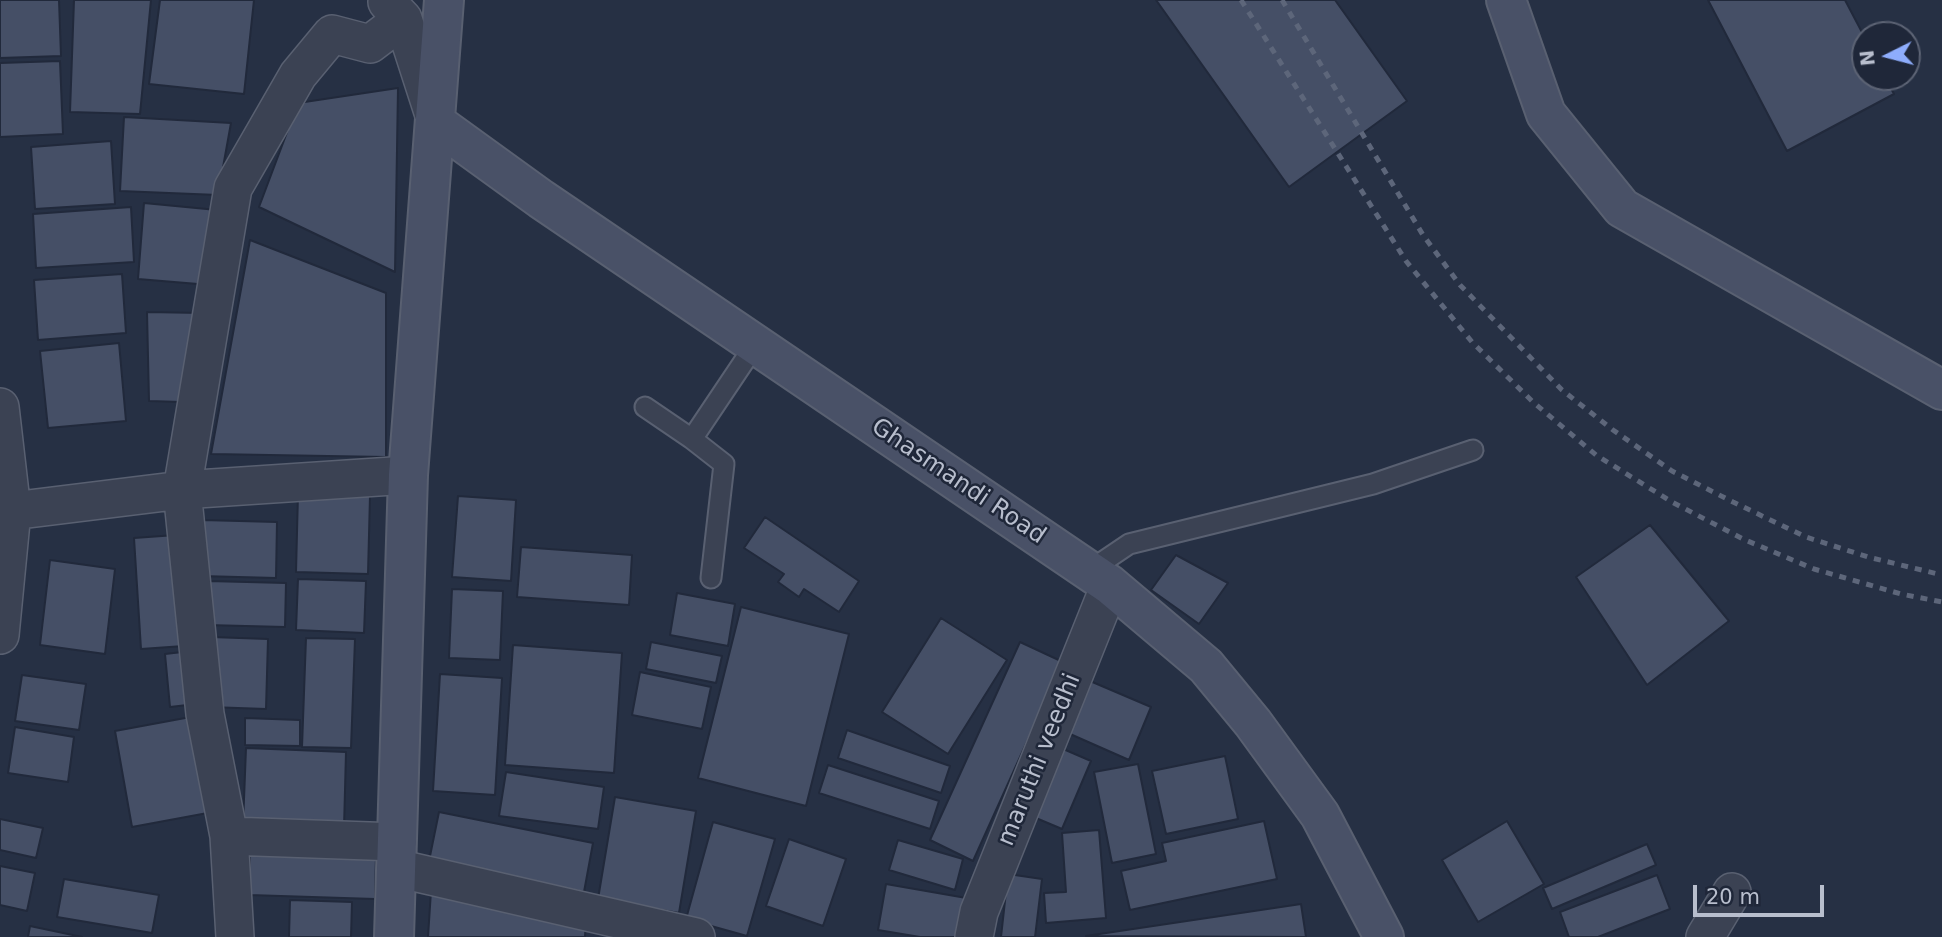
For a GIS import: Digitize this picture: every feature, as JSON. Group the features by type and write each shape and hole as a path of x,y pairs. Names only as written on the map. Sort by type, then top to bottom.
{"street":[{"path":"394,937 408,475 443,0"},
{"path":"1506,0 1546,114 1622,208 1942,390"},
{"path":"394,10 436,123"},
{"path":"234,937 229,836 205,714 182,490 233,188 298,75 332,34 370,44 394,10"},
{"name":"Ghasmandi Road","path":"436,123 541,199 1099,578 1206,666 1320,815 1384,937"},
{"path":"0,407 12,511 0,635"},
{"path":"12,511 182,490 408,475"},
{"name":"maruthi veedhi","path":"974,937 979,912 1099,578"},
{"path":"229,836 396,855 696,937"},
{"path":"1705,937 1732,892"}],"lane":[{"path":"692,439 755,345"},
{"path":"645,407 724,464 710,578"},
{"path":"1099,578 1129,544 1373,484 1473,450"}],"building":[{"path":"0,0 59,0 61,56 0,58"},
{"path":"74,0 151,0 140,114 70,112"},
{"path":"160,0 254,0 244,94 149,84"},
{"path":"1156,0 1335,0 1407,101 1289,187"},
{"path":"1708,0 1845,0 1856,21 1851,21 1851,91 1892,91 1894,94 1787,151"},
{"path":"60,61 63,134 0,137 0,63"},
{"path":"398,88 395,272 259,207 298,103"},
{"path":"124,117 231,123 218,195 120,191"},
{"path":"111,141 115,204 35,209 31,147"},
{"path":"144,203 217,210 210,285 138,279"},
{"path":"131,207 134,262 36,268 33,214"},
{"path":"250,240 386,293 386,457 211,454"},
{"path":"122,274 126,333 38,340 34,280"},
{"path":"147,312 202,313 181,402 149,401"},
{"path":"119,343 126,421 48,428 40,351"},
{"path":"298,493 370,496 368,574 296,572"},
{"path":"458,496 516,500 511,581 452,577"},
{"path":"765,517 859,581 839,612 804,589 799,597 778,582 784,574 744,548"},
{"path":"202,520 277,522 276,578 200,576"},
{"path":"1650,525 1729,621 1647,685 1576,577"},
{"path":"176,535 184,646 141,649 134,538"},
{"path":"521,547 632,555 629,605 517,597"},
{"path":"1176,555 1228,583 1199,624 1151,590"},
{"path":"50,560 115,569 105,654 40,645"},
{"path":"298,579 366,581 364,633 296,630"},
{"path":"208,581 286,583 285,627 206,625"},
{"path":"452,589 503,591 500,660 449,658"},
{"path":"677,593 735,604 728,646 670,635"},
{"path":"741,607 849,634 806,806 698,778"},
{"path":"941,618 1007,660 948,754 882,712"},
{"path":"211,637 268,639 266,709 209,707"},
{"path":"306,638 355,639 351,748 302,747"},
{"path":"651,642 722,656 716,683 646,669"},
{"path":"1020,642 1063,662 973,861 930,840"},
{"path":"513,645 622,653 614,773 505,765"},
{"path":"191,651 196,704 170,707 165,654"},
{"path":"640,672 711,687 702,729 632,715"},
{"path":"440,674 502,678 495,795 433,791"},
{"path":"22,675 86,684 79,730 15,721"},
{"path":"1083,678 1151,707 1129,760 1061,730"},
{"path":"196,716 213,812 132,827 115,731"},
{"path":"245,718 300,720 300,746 245,745"},
{"path":"15,727 74,737 68,782 8,773"},
{"path":"847,730 950,766 941,793 838,758"},
{"path":"1054,745 1091,761 1062,829 1024,813"},
{"path":"246,748 346,752 344,828 243,825"},
{"path":"1225,756 1238,819 1166,834 1152,771"},
{"path":"1138,764 1156,854 1112,863 1094,772"},
{"path":"828,765 939,801 930,829 819,793"},
{"path":"506,772 604,787 598,829 499,816"},
{"path":"615,797 696,811 679,913 598,899"},
{"path":"439,812 593,843 584,892 429,861"},
{"path":"0,819 43,828 36,858 0,850"},
{"path":"1264,821 1277,879 1130,910 1121,871 1166,861 1162,843"},
{"path":"1507,821 1544,884 1478,922 1442,860"},
{"path":"713,822 775,839 747,936 686,919"},
{"path":"1099,830 1106,918 1046,923 1044,893 1066,892 1062,833"},
{"path":"789,839 846,859 823,926 766,906"},
{"path":"898,840 963,859 955,890 889,870"},
{"path":"1647,844 1656,865 1552,909 1543,888"},
{"path":"250,852 376,856 375,899 249,895"},
{"path":"0,866 35,873 27,911 0,905"},
{"path":"1008,874 1042,879 1035,937 1001,937"},
{"path":"1657,875 1670,909 1598,937 1569,937 1560,912"},
{"path":"64,879 159,895 152,933 57,917"},
{"path":"886,884 972,899 965,937 920,937 878,930"},
{"path":"431,891 586,917 585,937 428,937"},
{"path":"290,900 352,902 351,937 289,937"},
{"path":"1301,904 1306,937 1086,936"},
{"path":"30,926 82,937 28,937"}],"railway":[{"path":"1241,0 1406,261 1472,342 1533,402 1596,455 1672,502 1743,539 1814,569 1901,594 1942,602"},
{"path":"1282,0 1423,235 1460,285 1562,390 1672,471 1733,502 1806,537 1868,557 1942,575"}]}
